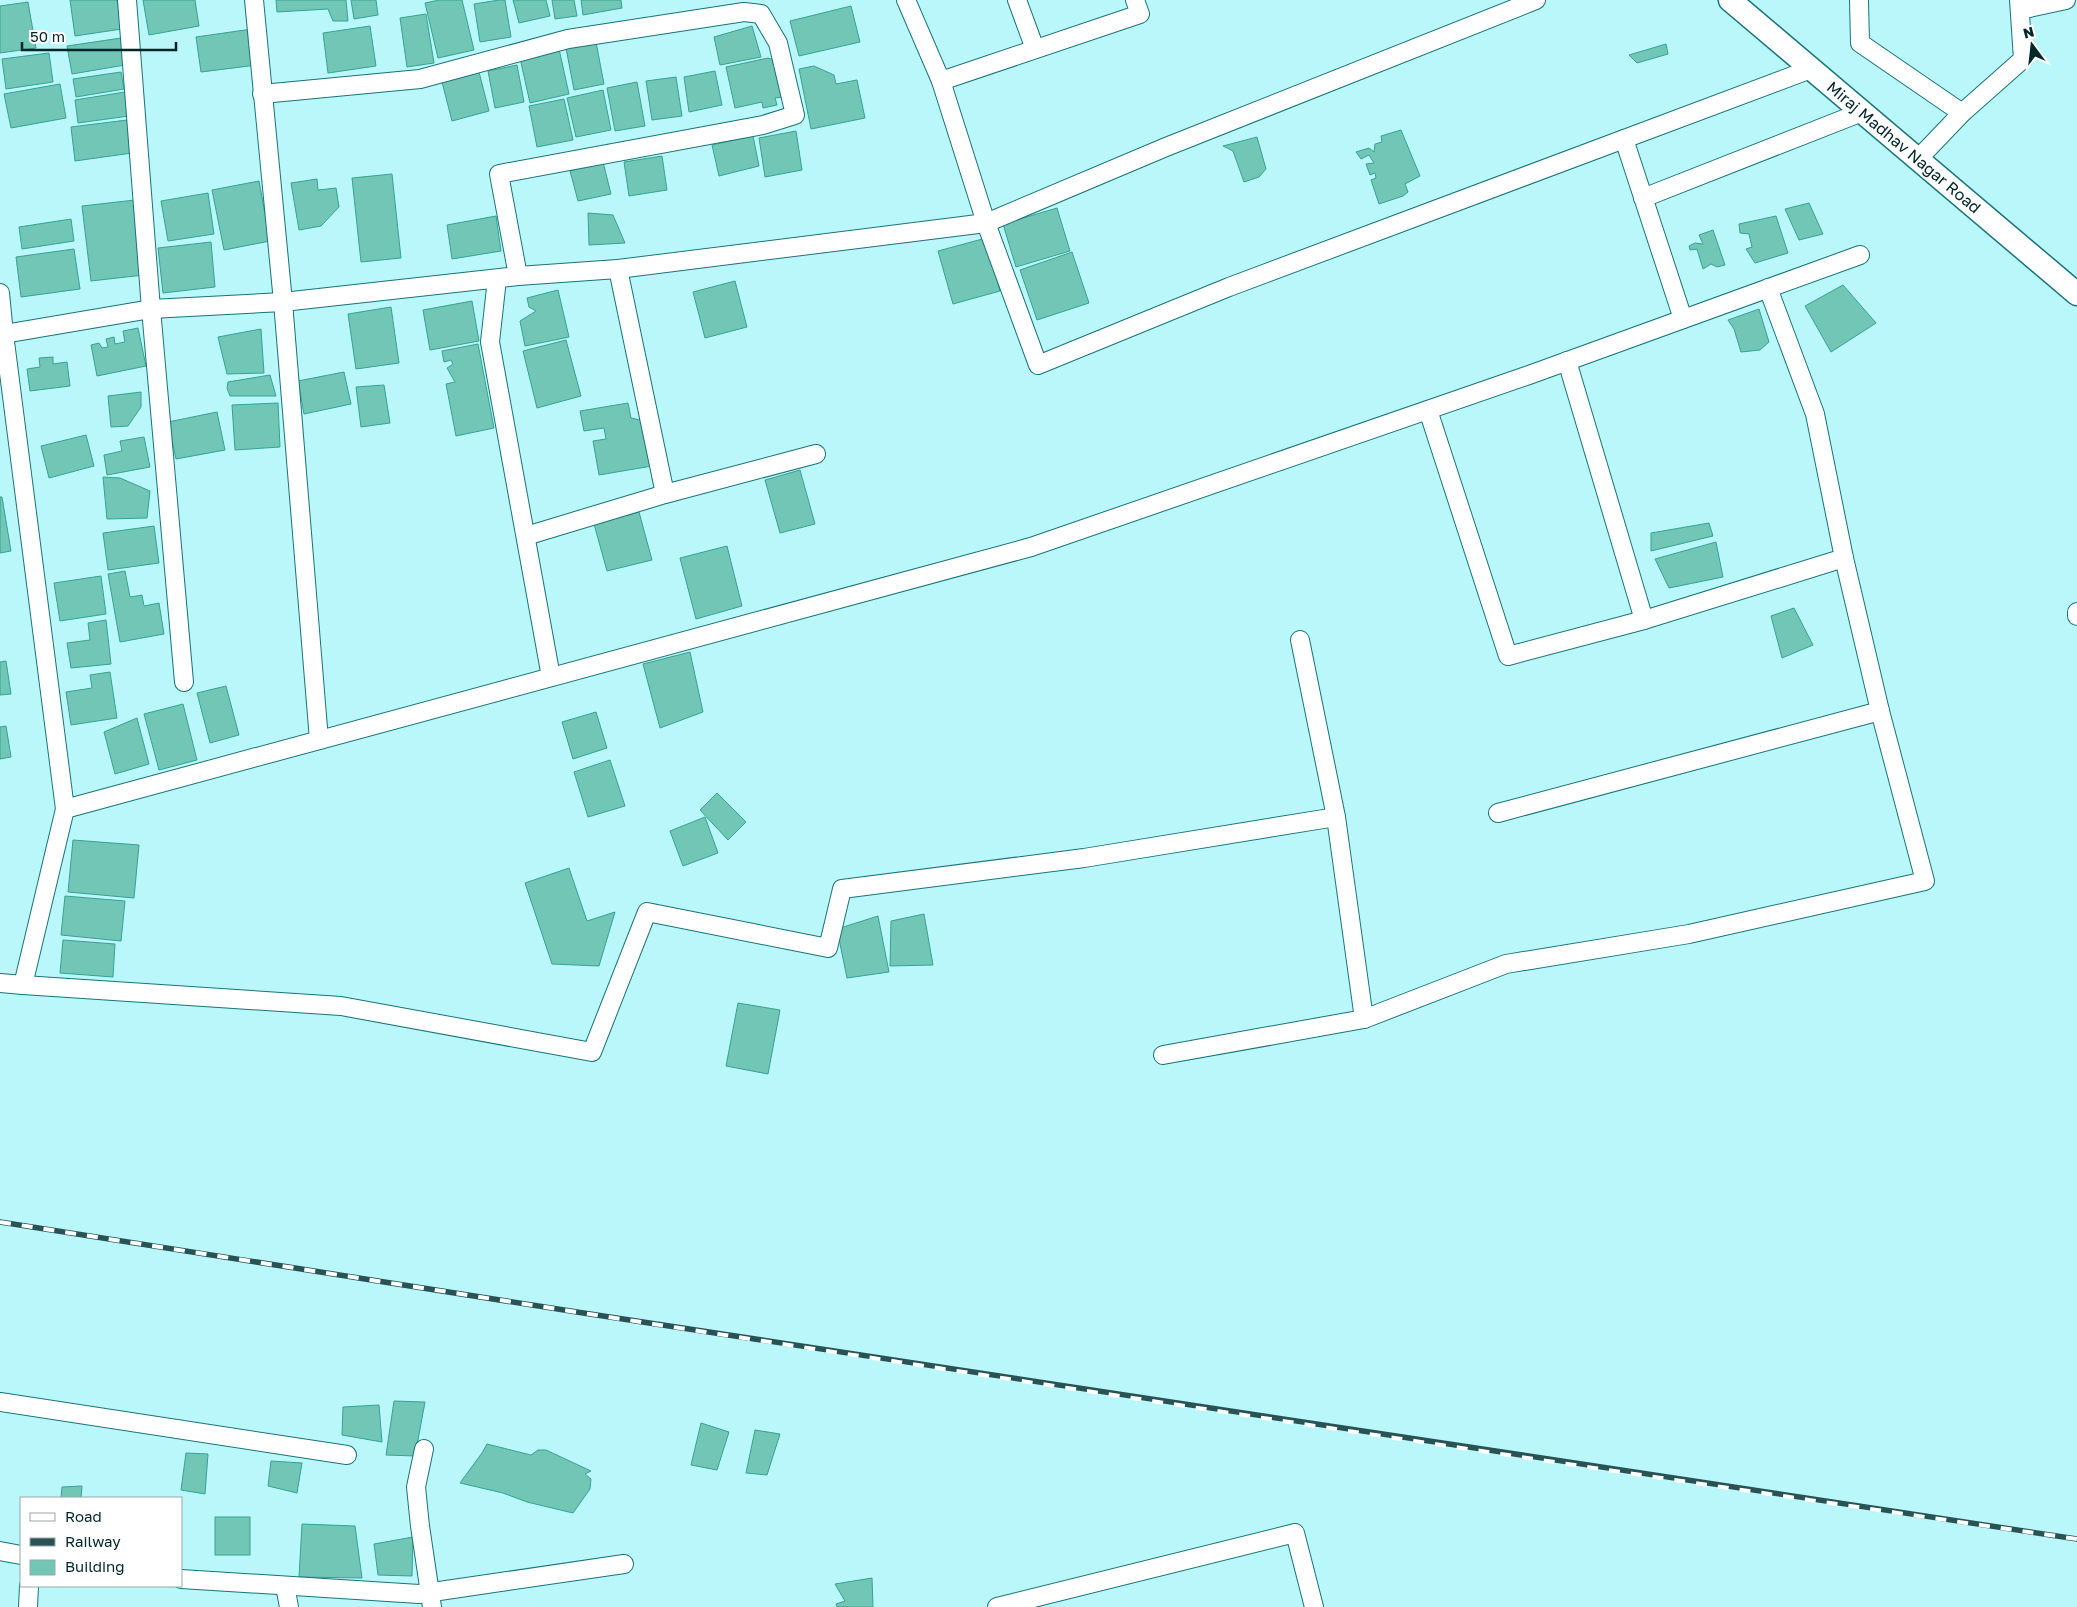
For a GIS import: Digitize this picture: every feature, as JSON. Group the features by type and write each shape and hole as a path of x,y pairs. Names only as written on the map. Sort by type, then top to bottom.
{"street":[{"path":"127,0 151,309 184,682"},
{"path":"254,0 283,302 319,740"},
{"path":"906,0 941,81 986,223 1038,365 1229,287 1811,68"},
{"path":"1018,0 1035,49"},
{"path":"941,81 1140,14 1135,0"},
{"path":"2,334 151,309 283,302 518,276 618,269 986,223 1166,147 1536,0"},
{"name":"Miraj Madhav Nagar Road","path":"1730,0 2077,294"},
{"path":"1859,0 1860,43 1962,113"},
{"path":"1918,159 1962,113 2023,58 2019,5 2066,0"},
{"path":"262,94 420,79 568,39 744,12 761,14 778,43 795,115 763,125 499,174 518,276"},
{"path":"1643,198 1862,112"},
{"path":"1624,139 1683,319"},
{"path":"64,809 1031,547 1428,410 1860,255"},
{"path":"618,269 665,494"},
{"path":"498,279 490,342 551,677"},
{"path":"1163,1055 1364,1019 1506,964 1688,934 1924,881 1880,711 1844,558 1815,414 1768,288"},
{"path":"0,293 2,334 64,809 23,985"},
{"path":"1567,361 1644,620"},
{"path":"1428,410 1508,656 1644,620 1844,558"},
{"path":"526,536 665,494 816,454"},
{"path":"1300,640 1336,817 1364,1019"},
{"path":"1498,813 1880,711"},
{"path":"0,983 341,1006 592,1052 647,912 828,948 842,889 1084,858 1336,817"},
{"path":"0,1402 348,1455"},
{"path":"424,1449 416,1487 431,1600"},
{"path":"997,1607 1027,1604 1295,1533 1314,1607"},
{"path":"0,1551 20,1554"},
{"path":"182,1579 419,1594 431,1600 624,1564"},
{"path":"286,1586 288,1607"},
{"path":"28,1607 29,1587"}],"building":[{"path":"70,0 117,0 122,29 75,36"},
{"path":"143,0 195,0 199,26 149,35"},
{"path":"276,0 346,0 348,21 333,21 328,9 277,12"},
{"path":"351,0 376,0 378,15 354,19"},
{"path":"439,0 462,0 474,50 438,58 425,3"},
{"path":"505,0 511,37 480,42 474,4"},
{"path":"513,0 546,0 550,16 519,23"},
{"path":"552,0 574,0 577,16 555,19"},
{"path":"581,0 621,0 622,8 583,15"},
{"path":"28,2 36,48 0,53 0,6"},
{"path":"851,6 860,42 799,56 790,21"},
{"path":"426,14 434,63 407,67 400,18"},
{"path":"370,26 376,66 328,73 323,33"},
{"path":"752,26 761,57 720,65 714,37"},
{"path":"252,29 257,65 201,72 196,37"},
{"path":"121,38 125,65 72,74 67,46"},
{"path":"596,42 604,84 574,90 566,48"},
{"path":"1666,44 1668,54 1637,63 1629,55"},
{"path":"559,49 569,94 530,103 520,58"},
{"path":"49,53 53,82 6,89 2,59"},
{"path":"768,58 774,60 783,97 775,98 777,105 763,108 762,102 735,108 726,67"},
{"path":"517,65 524,102 495,108 488,71"},
{"path":"814,66 834,75 836,84 857,80 865,118 811,129 799,69"},
{"path":"715,71 722,105 689,112 684,77"},
{"path":"121,72 124,89 76,97 73,79"},
{"path":"479,72 489,111 452,121 442,82"},
{"path":"676,77 682,116 652,120 646,81"},
{"path":"637,82 645,126 615,131 607,88"},
{"path":"60,84 66,118 11,128 4,94"},
{"path":"603,90 611,130 576,137 567,98"},
{"path":"125,92 129,116 78,123 75,100"},
{"path":"564,99 573,140 537,147 529,106"},
{"path":"127,120 132,153 75,161 71,127"},
{"path":"1401,130 1420,176 1405,184 1408,192 1403,196 1379,204 1371,180 1376,178 1375,173 1370,175 1366,164 1374,163 1369,155 1361,159 1356,152 1369,148 1374,152 1375,144 1382,142 1381,136"},
{"path":"796,131 802,170 765,177 759,138"},
{"path":"753,136 759,166 719,176 712,145"},
{"path":"1257,137 1266,169 1259,177 1244,182 1233,151 1223,146"},
{"path":"662,156 667,190 629,196 624,162"},
{"path":"603,162 611,194 578,201 570,171"},
{"path":"392,174 401,258 361,262 352,178"},
{"path":"317,179 318,190 336,188 339,207 321,226 299,230 291,183"},
{"path":"259,181 270,241 224,250 212,190"},
{"path":"208,193 214,234 168,241 161,201"},
{"path":"135,200 144,275 91,281 82,206"},
{"path":"1809,203 1823,234 1799,240 1785,209"},
{"path":"1057,208 1070,251 1016,267 1003,224"},
{"path":"588,213 613,215 625,243 589,245"},
{"path":"496,216 501,251 452,259 447,225"},
{"path":"1776,216 1788,253 1755,263 1746,249 1752,247 1749,234 1740,233 1739,224"},
{"path":"71,219 74,241 22,249 19,227"},
{"path":"1713,230 1725,265 1717,267 1711,264 1703,269 1697,249 1690,250 1689,246 1695,243 1703,244 1699,235"},
{"path":"986,238 1000,291 953,304 938,251"},
{"path":"211,242 215,287 163,293 158,248"},
{"path":"74,249 80,289 21,297 16,257"},
{"path":"1072,252 1089,303 1037,320 1020,270"},
{"path":"735,281 747,327 705,338 693,292"},
{"path":"1843,285 1876,323 1831,352 1805,306"},
{"path":"558,290 569,337 525,346 520,321 536,311 529,307 527,298"},
{"path":"472,301 479,341 430,350 423,310"},
{"path":"391,307 399,363 356,369 348,314"},
{"path":"1759,309 1769,342 1760,350 1741,352 1734,329 1728,320"},
{"path":"138,328 146,366 97,376 91,345 99,343 102,348 108,347 106,339 114,337 115,344 125,342 123,331"},
{"path":"261,329 264,373 227,374 218,337"},
{"path":"566,340 581,396 537,408 523,351"},
{"path":"478,344 494,428 456,436 446,384 455,382 447,368 453,364 451,360 444,362 442,351"},
{"path":"53,357 53,364 67,362 70,386 30,391 27,369 40,367 39,358"},
{"path":"344,372 351,404 304,414 298,381"},
{"path":"270,375 276,396 230,396 227,388 228,382"},
{"path":"384,385 390,423 361,427 356,387"},
{"path":"141,392 141,407 128,426 111,427 108,396"},
{"path":"278,403 280,447 235,450 232,405"},
{"path":"628,403 631,418 645,421 652,466 599,475 593,441 606,439 604,428 584,431 580,411"},
{"path":"217,412 225,450 176,459 168,422"},
{"path":"86,435 94,466 49,478 41,446"},
{"path":"144,437 150,467 107,475 104,455 122,451 120,441"},
{"path":"800,470 815,524 780,533 765,480"},
{"path":"103,477 120,478 150,491 147,518 107,519"},
{"path":"0,497 2,497 11,551 0,553"},
{"path":"639,512 652,560 607,571 594,524"},
{"path":"1709,523 1713,536 1651,551 1651,533"},
{"path":"154,526 159,563 108,570 103,533"},
{"path":"1716,542 1723,577 1669,588 1655,559"},
{"path":"727,546 742,606 696,619 680,558"},
{"path":"125,571 130,597 142,595 144,606 159,603 164,634 120,642 108,574"},
{"path":"101,576 106,614 60,621 54,583"},
{"path":"1794,608 1813,645 1782,658 1771,616"},
{"path":"106,620 111,664 71,668 67,643 90,640 88,623"},
{"path":"690,652 703,712 660,728 643,664"},
{"path":"6,661 11,694 0,695 0,662"},
{"path":"110,672 117,718 71,725 66,692 92,688 90,675"},
{"path":"226,686 239,735 210,743 197,693"},
{"path":"183,704 197,760 159,770 144,714"},
{"path":"596,712 607,748 573,759 562,722"},
{"path":"137,718 149,764 115,774 104,732"},
{"path":"6,726 11,757 0,759 0,727"},
{"path":"610,760 625,806 588,817 574,772"},
{"path":"717,793 746,822 728,840 700,810"},
{"path":"705,817 718,853 683,866 670,831"},
{"path":"73,840 139,845 134,898 68,892"},
{"path":"569,868 587,921 615,912 599,966 552,964 525,883"},
{"path":"65,896 125,901 121,941 61,935"},
{"path":"924,914 933,965 890,966 891,921"},
{"path":"878,916 889,972 847,978 837,929"},
{"path":"63,940 115,944 113,977 60,973"},
{"path":"738,1003 780,1010 768,1074 726,1066"},
{"path":"394,1401 425,1402 415,1456 386,1455"},
{"path":"379,1405 382,1442 342,1435 343,1407"},
{"path":"701,1423 729,1432 717,1470 691,1465"},
{"path":"755,1430 780,1434 767,1475 746,1473"},
{"path":"487,1444 531,1455 538,1450 546,1450 591,1471 585,1474 591,1479 590,1489 573,1513 460,1483"},
{"path":"186,1453 208,1454 205,1494 181,1490"},
{"path":"271,1461 302,1463 297,1493 268,1486"},
{"path":"82,1486 81,1497 61,1497 62,1487"},
{"path":"215,1517 250,1517 250,1555 215,1555"},
{"path":"302,1524 355,1526 362,1578 299,1577"},
{"path":"413,1537 412,1576 378,1575 374,1544"},
{"path":"872,1578 873,1607 837,1607 836,1604 845,1601 835,1584"}],"railway":[{"path":"0,1222 1298,1423 2077,1539"}]}
